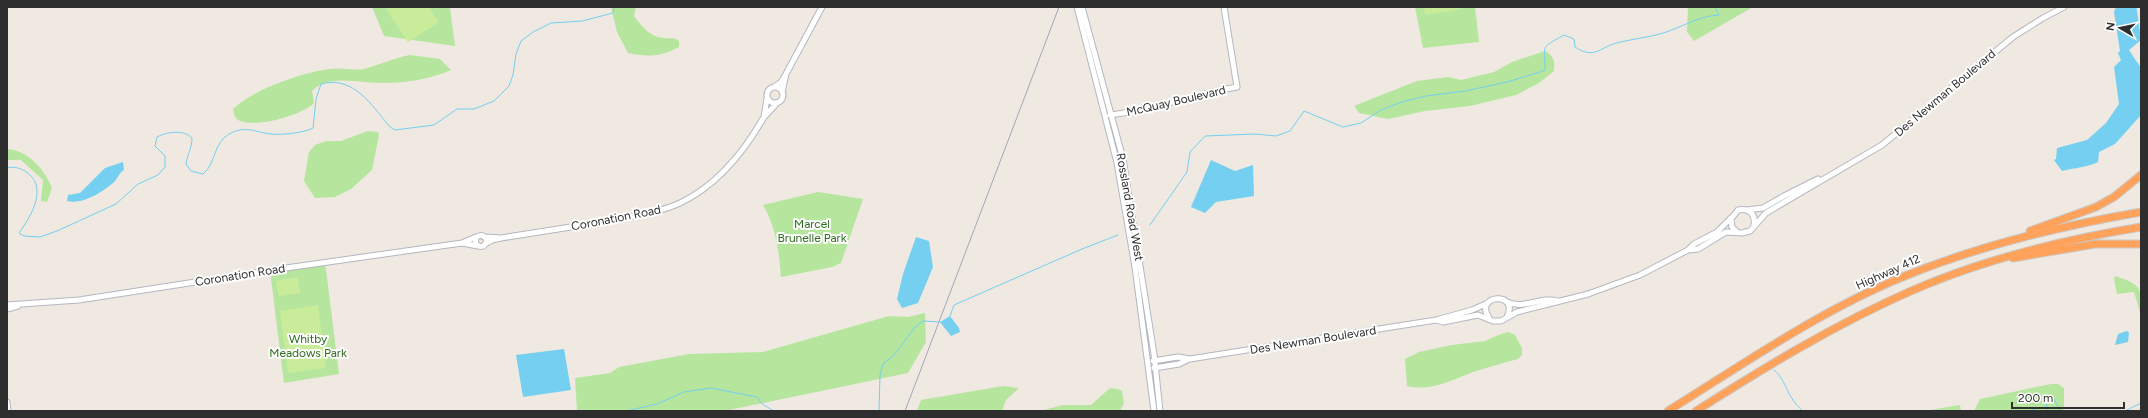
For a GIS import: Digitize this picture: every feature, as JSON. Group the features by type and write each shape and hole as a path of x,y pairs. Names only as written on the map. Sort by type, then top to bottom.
{"highway":[{"path":"2012,238 2096,207 2114,197 2141,175"},
{"name":"Highway 412","path":"1668,411 1834,310 1903,276 1961,254 2012,238 2141,212"},
{"path":"1696,411 1778,360 1840,326 1911,291 1995,260 2049,244 2141,227"},
{"path":"1995,260 2095,244 2141,244"}],"street":[{"path":"786,74 782,92 782,100 777,103 770,102 767,97 767,92 781,82 822,7"},
{"name":"Rossland Road West","path":"1077,7 1106,116 1124,201 1154,411"},
{"name":"Rossland Road West","path":"1082,7 1112,115 1128,185 1156,367 1160,411"},
{"name":"McQuay Boulevard","path":"1106,116 1149,108 1204,92 1237,87 1224,7"},
{"name":"Des Newman Boulevard","path":"1754,225 1766,213 1882,144 1922,114 2007,41 2043,18 2064,7"},
{"path":"774,87 779,88 782,92"},
{"name":"Coronation Road","path":"764,117 767,97"},
{"name":"Coronation Road","path":"485,244 492,240 501,238 647,214 681,202 715,180 728,168 746,146 764,117 777,103"},
{"name":"Des Newman Boulevard","path":"1747,210 1763,208 1784,196 1825,178"},
{"path":"1558,301 1550,299 1518,305 1498,298 1488,303 1486,311 1489,319 1501,322 1507,317 1523,310 1588,294 1634,278 1688,250 1698,248 1726,232 1746,233 1754,225 1754,217 1747,210 1738,210 1717,232 1694,244 1688,250"},
{"path":"1732,217 1732,227 1738,232"},
{"path":"477,237 484,237 486,240 485,244 481,247 478,246 475,242 477,237"},
{"name":"Coronation Road","path":"7,309 18,306 79,300 462,243 477,237"},
{"name":"Coronation Road","path":"484,237 501,238"},
{"name":"Coronation Road","path":"462,243 478,246"},
{"path":"1507,302 1510,310 1507,317"},
{"name":"Des Newman Boulevard","path":"1149,368 1179,364 1190,359 1436,320 1472,310 1488,303"},
{"name":"Coronation Road","path":"7,305 18,306"},
{"name":"Des Newman Boulevard","path":"1436,320 1443,322 1478,315 1489,319"},
{"name":"Des Newman Boulevard","path":"1148,362 1178,357 1190,359"},
{"path":"7,402 8,411"}],"green space":[{"path":"372,7 450,7 455,46 384,36"},
{"path":"385,7 429,7 439,22 408,42"},
{"path":"611,7 636,7 634,16 650,34 677,40 679,41 679,47 666,53 654,55 628,53 617,32"},
{"path":"1415,7 1475,7 1479,42 1423,48"},
{"path":"1424,7 1462,7 1462,9 1425,15"},
{"path":"1688,7 1753,7 1694,41 1687,32"},
{"path":"1545,51 1553,60 1554,71 1539,83 1516,95 1470,106 1425,111 1388,119 1359,113 1354,106 1417,81 1448,77 1461,80 1494,72 1512,62"},
{"path":"410,55 440,59 451,70 418,80 392,83 346,81 328,82 312,91 314,103 308,108 289,116 266,122 245,122 238,120 234,115 233,109 252,95 292,78 338,68 356,70 364,69"},
{"path":"368,131 378,132 379,135 372,170 351,189 335,197 315,198 304,181 309,152 315,145 326,141 341,141"},
{"path":"7,149 15,150 29,157 45,174 52,188 47,202 41,201 43,180 21,160 7,160"},
{"name":"Marcel Brunelle Park","path":"818,192 863,199 841,263 832,267 781,277 774,231 763,205"},
{"name":"Whitby Meadows Park","path":"325,262 339,374 284,383 270,270"},
{"path":"2115,276 2136,285 2141,299 2141,316 2134,292 2117,294 2114,279"},
{"path":"298,277 300,293 279,296 276,281"},
{"path":"318,305 326,368 288,373 280,311"},
{"path":"925,313 926,342 908,373 724,411 577,411 575,378 610,373 619,367 689,354 763,352 889,316 908,317"},
{"path":"1508,332 1515,335 1522,348 1522,355 1518,359 1479,370 1441,384 1424,387 1407,386 1405,359 1419,352 1452,345 1485,341"},
{"path":"2051,384 2058,384 2064,388 2064,408 2062,411 1974,411 1980,399"},
{"path":"1003,386 1019,388 1006,400 1002,411 917,411 921,400"},
{"path":"1110,388 1122,391 1124,403 1120,411 1040,411 1063,405 1091,405"},
{"path":"1960,405 1961,411 1924,411"}],"water":[{"path":"2116,7 2136,7 2137,10 2141,40 2129,50 2141,68 2141,115 2115,144 2099,152 2098,162 2062,171 2054,160 2056,159 2057,148 2087,140 2106,123 2119,104 2114,67 2121,60 2118,53 2120,51 2114,12"},
{"path":"1211,160 1235,171 1253,165 1254,196 1216,202 1205,213 1191,207"},
{"path":"123,162 124,170 114,182 104,190 86,199 73,202 67,201 68,195 80,193 105,168"},
{"path":"916,237 929,241 933,267 918,303 902,308 897,299 903,274"},
{"path":"950,316 959,328 960,332 951,336 940,322"},
{"path":"2127,331 2129,333 2128,342 2115,345 2118,334"},
{"path":"564,349 571,390 523,397 516,355"}],"waterway":[{"path":"7,168 12,167 25,171 32,177 36,184 36,201 29,218 19,233 24,236 40,237 57,231 116,204 138,184 158,175 165,167 165,156 155,146 157,137 161,135 180,132 192,138 186,164 191,171 203,174 210,165 220,143 224,138 235,131 250,130 271,134 281,134 309,130 313,128 316,99 321,84 333,82 353,88 361,94 390,127 395,130 434,125 457,109 474,109 494,101 509,86 513,75 516,54 521,41 533,32 551,23 582,21 613,13 614,7"},
{"path":"1150,225 1187,172 1190,152 1205,136 1255,134 1276,136 1290,131 1304,111 1343,127 1361,123 1381,110 1402,102 1426,96 1465,91 1507,82 1545,70 1545,48 1547,45 1564,35 1574,39 1575,47 1582,51 1588,53 1594,52 1614,44 1657,35 1699,19 1719,15 1715,7"},
{"path":"950,316 954,305 1082,249 1118,235"},
{"path":"879,411 880,375 883,364 895,354 915,327 923,321 940,322"},
{"path":"1774,370 1782,379 1793,400 1803,411"},
{"path":"626,411 657,404 684,392 711,388 757,397 762,404 774,411"},
{"path":"2048,411 2045,400 2049,398 2054,399 2060,411"},
{"path":"2125,411 2141,403"},
{"path":"2032,411 2033,409 2037,411"}],"railway":[{"path":"905,411 1059,7"}]}
